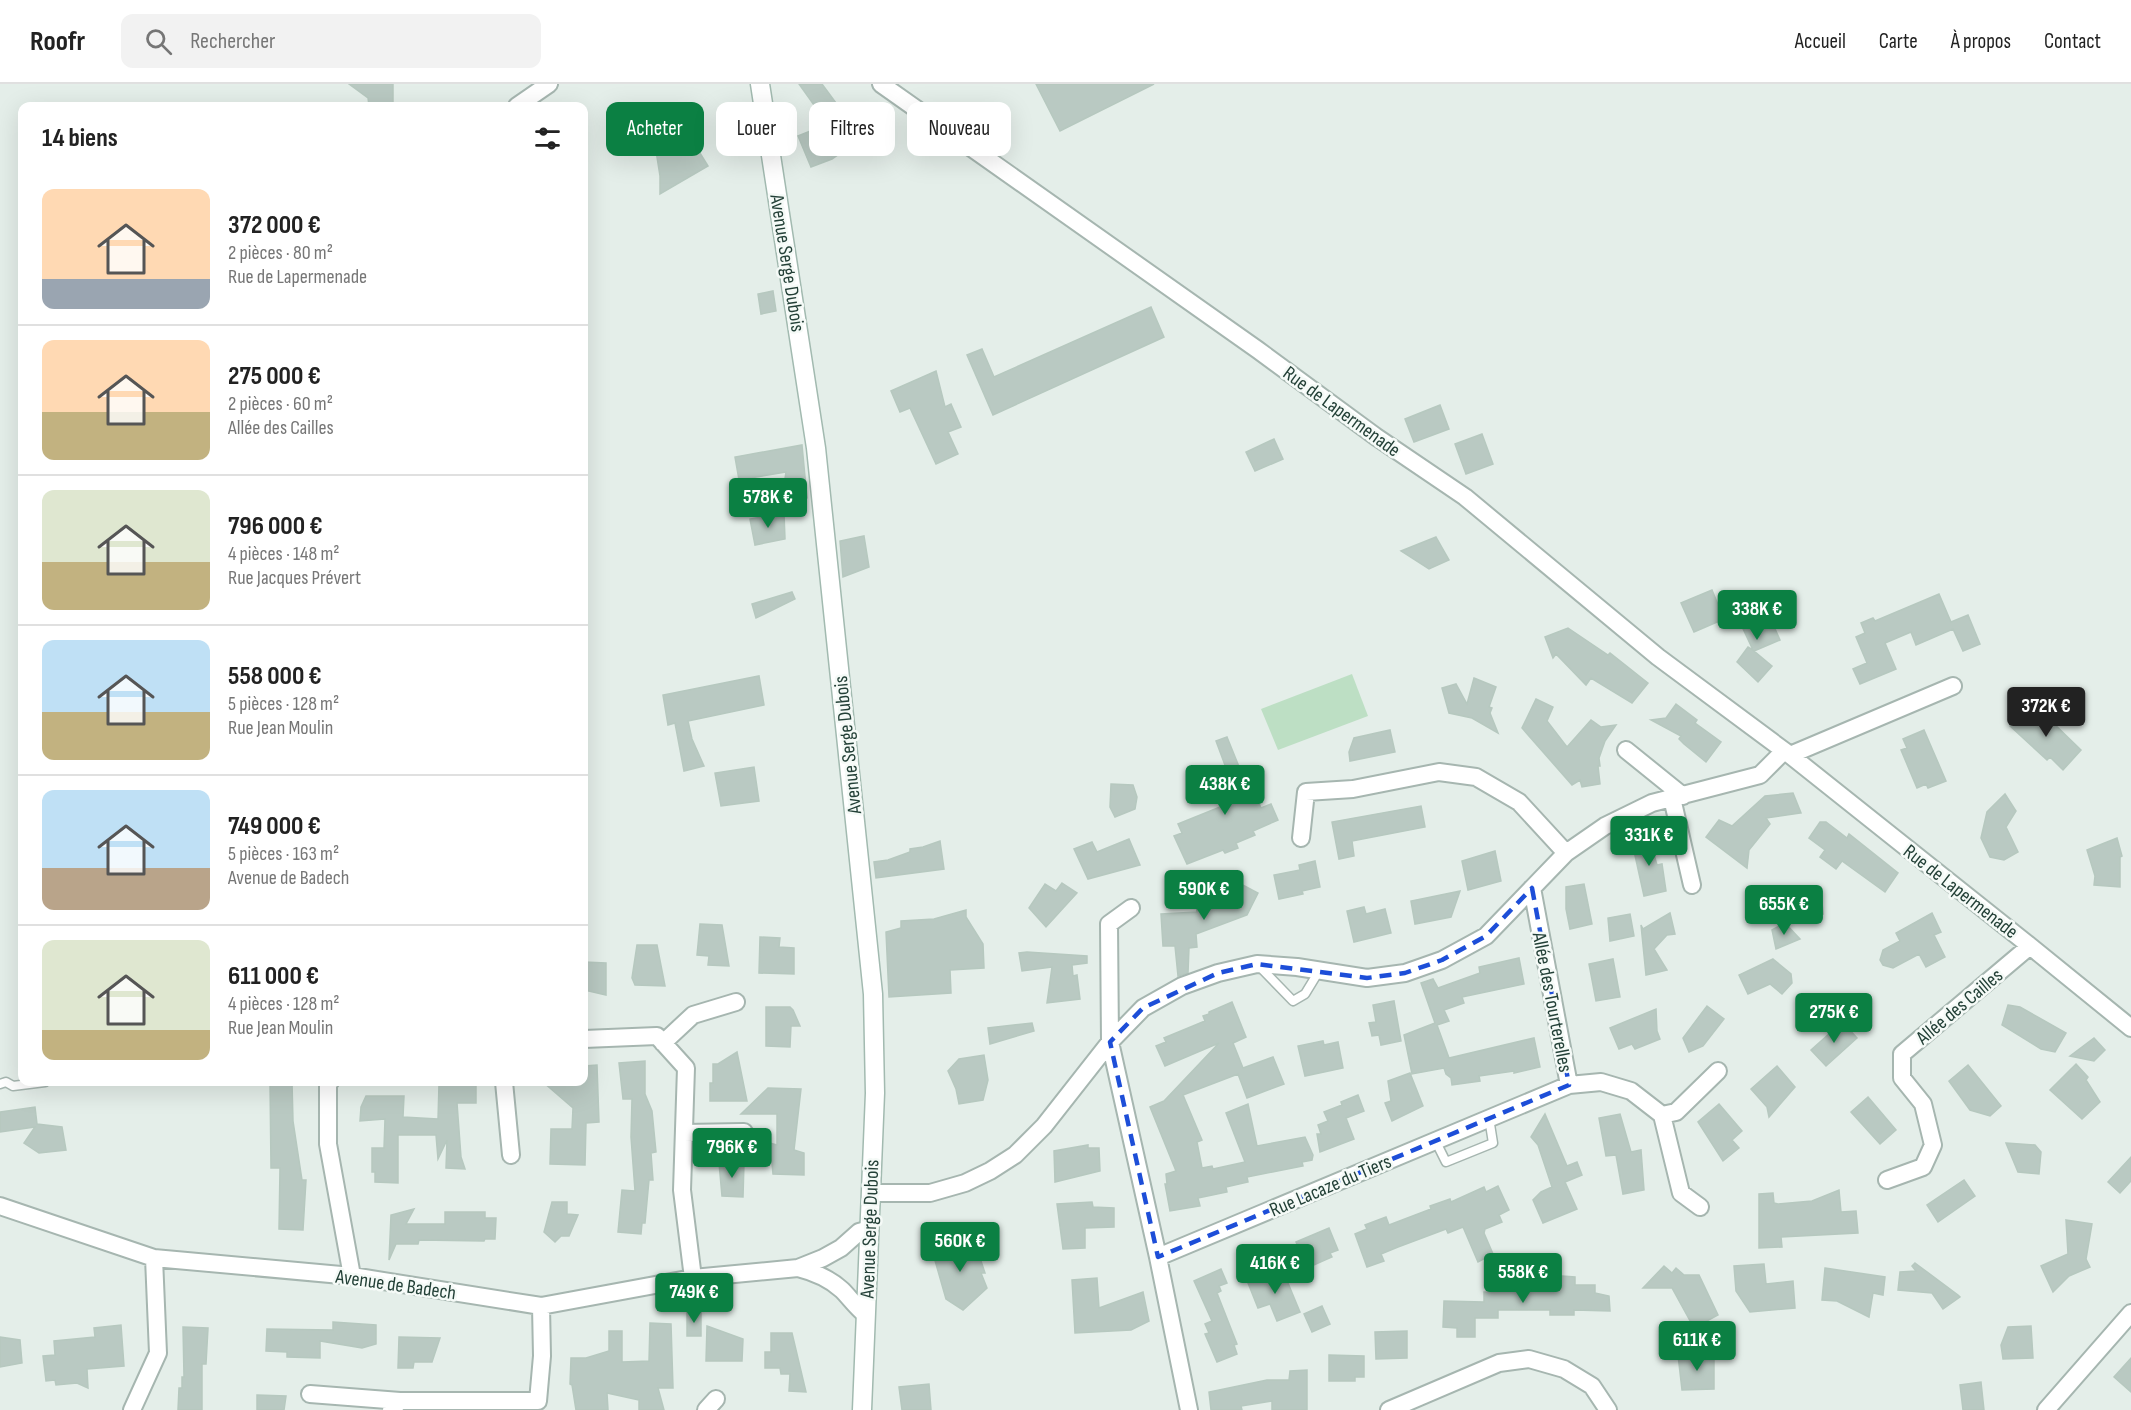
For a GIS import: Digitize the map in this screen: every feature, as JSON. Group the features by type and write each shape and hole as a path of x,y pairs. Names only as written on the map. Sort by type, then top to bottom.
{"street":[{"path":"523,102 549,84"},
{"name":"Avenue Serge Dubois","path":"760,84 816,448 873,994 875,1093 862,1410"},
{"name":"Rue de Lapermenade","path":"880,84 1249,343 1375,436 1465,497 1658,657 1787,753 2131,1028"},
{"path":"872,1193 930,1193 965,1183 1015,1155 1044,1126 1110,1042 1143,1008 1182,986 1218,973 1257,964 1367,978 1404,973 1442,960 1486,936 1566,853 1605,826 1652,803 1760,775 1787,753 1953,686"},
{"path":"1626,750 1678,797 1692,885"},
{"path":"1301,838 1306,792 1353,789 1439,772 1476,777 1519,802 1566,853"},
{"name":"Allée des Tourterelles","path":"1532,888 1569,1085 1601,1082 1631,1091 1662,1115"},
{"path":"1131,908 1108,924 1110,1042 1158,1257 1189,1410"},
{"name":"Allée des Cailles","path":"1887,1180 1923,1167 1933,1144 1923,1104 1902,1078 1902,1054 2030,946"},
{"path":"663,1043 693,1015 736,1002"},
{"path":"588,1039 657,1036 686,1068 682,1190 693,1278"},
{"path":"1700,1207 1681,1193 1662,1115 1676,1112 1718,1071"},
{"name":"Rue Lacaze du Tiers","path":"1158,1257 1569,1085"},
{"path":"328,1086 328,1144 352,1276"},
{"path":"504,1086 511,1155"},
{"path":"684,1132 744,1132"},
{"name":"Avenue de Badech","path":"0,1206 154,1258 352,1276 541,1306 693,1278 798,1268"},
{"path":"798,1268 832,1253 859,1232 870,1229"},
{"path":"132,1410 158,1353 154,1258"},
{"path":"798,1268 816,1273 829,1280 843,1290 856,1307 866,1315"},
{"path":"310,1394 395,1405 538,1406 542,1356 541,1306"},
{"path":"2046,1410 2131,1313"},
{"path":"1389,1410 1499,1363 1529,1359 1564,1369 1592,1386 1608,1410"}],"lane":[{"path":"1257,964 1293,1000 1305,994 1319,971"},
{"path":"0,1084 6,1082 13,1086 18,1085"},
{"path":"1435,1140 1446,1162 1493,1143 1488,1118"}],"highlighted area":[{"path":"1532,888 1569,1085 1158,1257 1110,1042 1143,1008 1218,973 1257,964 1367,978 1405,973 1442,960 1486,936"}],"green space":[{"path":"1352,674 1368,716 1278,750 1261,709"}],"building":[{"path":"349,84 393,84 393,102 368,102 368,98"},
{"path":"799,84 822,84 835,102 812,102"},
{"path":"1036,84 1154,84 1060,131"},
{"path":"809,132 809,156 836,156 811,167 798,136"},
{"path":"657,156 702,156 708,166 660,194"},
{"path":"773,291 776,311 761,314 758,294"},
{"path":"1151,307 1164,337 993,415 967,355 982,349 994,377"},
{"path":"936,371 945,407 951,404 961,427 948,432 958,454 936,464 910,408 900,412 891,391"},
{"path":"1440,405 1449,429 1414,442 1405,419"},
{"path":"1482,434 1493,464 1466,474 1455,444"},
{"path":"1274,439 1283,459 1255,471 1246,452"},
{"path":"802,445 807,498 781,504 786,472 739,480 735,457"},
{"path":"784,513 785,539 755,545 750,519"},
{"path":"864,536 869,567 843,577 840,541"},
{"path":"1436,537 1449,560 1429,569 1401,551"},
{"path":"1712,590 1724,619 1694,632 1681,603"},
{"path":"792,592 795,599 756,618 752,604"},
{"path":"1939,594 1951,622 1968,615 1980,644 1963,651 1953,629 1916,645 1911,632 1885,643 1896,669 1860,684 1853,669 1867,663 1856,637 1865,633 1861,623 1873,618 1875,621"},
{"path":"1765,606 1780,640 1754,651 1772,666 1758,682 1737,662 1748,647 1753,650 1738,618"},
{"path":"1568,628 1608,655 1610,653 1648,683 1632,703 1591,678 1586,685 1556,654 1553,658 1545,637"},
{"path":"759,676 764,705 688,721 692,739 704,766 684,771 675,723 668,725 663,695"},
{"path":"1474,678 1496,687 1489,707 1492,708 1490,713 1498,733 1472,718 1449,713 1442,688 1456,684 1467,704"},
{"path":"1536,699 1553,707 1547,721 1567,747 1591,720 1601,727 1616,725 1605,741 1599,758 1600,784 1582,787 1580,780 1572,785 1522,728"},
{"path":"1676,704 1697,720 1695,723 1721,742 1706,762 1679,739 1681,736 1651,720 1666,718"},
{"path":"2028,706 2044,721 2048,718 2081,750 2063,770 2050,757 2047,760 2010,726"},
{"path":"1390,730 1395,752 1350,761 1349,752 1354,738"},
{"path":"1924,730 1946,781 1928,788 1926,784 1917,788 1901,750 1907,748 1903,739"},
{"path":"1227,737 1244,779 1248,777 1261,808 1271,804 1278,820 1253,831 1255,835 1236,843 1238,848 1225,853 1223,850 1187,864 1174,836 1182,833 1178,824 1230,803 1224,787 1232,784 1216,741"},
{"path":"754,767 759,801 721,806 715,773"},
{"path":"1111,784 1133,785 1137,797 1135,809 1115,817 1110,807"},
{"path":"1793,793 1801,813 1766,818 1770,824 1749,850 1747,868 1706,837 1719,820 1732,826 1765,796"},
{"path":"2005,794 2016,811 2006,827 2018,852 2004,860 1990,857 1981,838 1987,812"},
{"path":"1421,806 1425,827 1352,841 1354,856 1339,859 1332,822"},
{"path":"1820,822 1826,822 1847,838 1849,834 1898,873 1885,892 1842,861 1836,869 1820,857 1825,850 1809,838"},
{"path":"1648,834 1657,865 1662,864 1666,891 1644,896 1632,842"},
{"path":"2117,838 2122,856 2120,857 2120,887 2094,885 2095,876 2087,850"},
{"path":"1129,839 1140,865 1088,879 1074,849 1092,842 1097,852"},
{"path":"940,841 944,869 876,878 874,862 888,860 910,852 910,849"},
{"path":"1495,851 1501,881 1468,890 1462,861"},
{"path":"1315,861 1320,887 1302,891 1303,894 1279,899 1274,875 1300,870 1299,865"},
{"path":"1062,883 1077,893 1046,927 1029,908 1045,884 1056,891"},
{"path":"1229,883 1239,883 1258,893 1247,915 1196,934 1197,947 1189,948 1188,973 1178,976 1175,946 1163,946 1161,914 1197,912 1196,902 1216,900 1215,893 1230,892"},
{"path":"1584,884 1592,924 1570,929 1566,909 1566,887"},
{"path":"1821,890 1823,914 1783,917 1781,893"},
{"path":"1460,891 1451,917 1415,924 1411,901"},
{"path":"1364,907 1366,914 1385,909 1391,933 1354,942 1347,911"},
{"path":"966,910 966,917 983,944 984,968 950,970 951,993 889,997 886,932 901,928 901,921 934,919"},
{"path":"1670,913 1675,934 1667,935 1654,949 1667,970 1646,975 1641,925 1643,929"},
{"path":"1932,913 1941,932 1934,935 1945,957 1926,967 1919,954 1893,968 1883,965 1880,960 1883,950 1900,941 1896,933"},
{"path":"1630,914 1634,936 1610,941 1608,918"},
{"path":"1785,923 1800,939 1776,949 1772,930"},
{"path":"700,924 722,925 729,966 708,965 709,956 697,955"},
{"path":"760,937 780,938 779,947 794,948 794,974 759,973"},
{"path":"637,945 657,945 665,986 635,985 632,978"},
{"path":"1019,953 1087,956 1087,963 1072,965 1073,976 1077,975 1080,999 1047,1003 1052,967 1022,971"},
{"path":"1519,958 1524,984 1462,997 1464,1003 1444,1010 1449,1021 1437,1025 1449,1058 1534,1038 1540,1067 1514,1073 1514,1071 1479,1076 1480,1081 1452,1085 1451,1078 1446,1074 1444,1068 1412,1074 1404,1035 1435,1023 1421,983 1433,979 1438,988 1480,973 1479,967"},
{"path":"1613,959 1620,997 1596,1001 1589,964"},
{"path":"1773,959 1791,974 1792,983 1782,994 1770,984 1748,994 1739,975"},
{"path":"588,962 606,963 606,995 588,991"},
{"path":"1394,1001 1401,1041 1381,1045 1379,1035 1372,1036 1369,1023 1376,1022 1373,1005"},
{"path":"1232,1002 1246,1037 1233,1043 1243,1068 1273,1057 1284,1084 1247,1098 1238,1074 1183,1095 1202,1140 1197,1142 1202,1168 1212,1166 1213,1169 1245,1162 1226,1113 1248,1104 1257,1146 1305,1137 1313,1155 1312,1160 1302,1162 1303,1166 1247,1177 1248,1182 1226,1187 1227,1192 1198,1198 1200,1206 1170,1211 1165,1184 1167,1184 1166,1174 1176,1171 1150,1107 1164,1101 1219,1043 1165,1066 1156,1046 1166,1042 1164,1038 1205,1021 1203,1016"},
{"path":"2008,1005 2020,1007 2066,1033 2055,1052 2041,1049 2002,1025"},
{"path":"1707,1006 1724,1019 1703,1046 1689,1052 1683,1038"},
{"path":"766,1007 790,1007 793,1010 800,1026 791,1026 790,1047 766,1046"},
{"path":"1656,1009 1657,1031 1660,1039 1635,1049 1632,1044 1619,1049 1610,1028"},
{"path":"1032,1023 1034,1031 990,1044 988,1028"},
{"path":"1839,1025 1845,1025 1857,1038 1826,1066 1811,1050"},
{"path":"2094,1038 2105,1050 2094,1061 2070,1056"},
{"path":"1323,1041 1324,1045 1338,1042 1343,1068 1305,1076 1298,1046"},
{"path":"737,1052 747,1101 710,1101 713,1064 718,1064"},
{"path":"984,1055 988,1080 983,1100 959,1104 956,1089 948,1071 959,1059"},
{"path":"645,1061 645,1094 652,1111 656,1152 651,1153 653,1180 649,1180 645,1223 642,1223 641,1234 618,1232 622,1190 635,1191 631,1137 632,1099 623,1099 619,1063"},
{"path":"2076,1064 2088,1077 2086,1080 2100,1102 2082,1119 2050,1090"},
{"path":"597,1065 599,1122 586,1123 585,1165 550,1164 551,1129 572,1129 573,1108 548,1086 588,1086 588,1066"},
{"path":"1968,1065 2001,1106 1990,1116 1970,1110 1949,1081"},
{"path":"1777,1066 1795,1087 1769,1117 1767,1107 1751,1089"},
{"path":"1410,1073 1423,1106 1392,1121 1385,1103 1391,1101 1388,1081"},
{"path":"270,1086 292,1086 293,1121 302,1180 306,1180 303,1230 279,1229 280,1168 271,1168"},
{"path":"439,1086 476,1086 476,1103 457,1103 461,1157 465,1169 446,1168 447,1140 438,1159 436,1135 398,1135 398,1183 375,1182 375,1172 372,1172 372,1148 384,1148 385,1119 360,1121 361,1107 366,1096 404,1096 403,1117 438,1119"},
{"path":"768,1088 801,1089 794,1150 804,1153 804,1175 773,1174 770,1143 777,1145 777,1114 741,1114"},
{"path":"1358,1095 1364,1111 1346,1118 1354,1139 1320,1152 1317,1134 1321,1134 1318,1125 1328,1121 1324,1112"},
{"path":"1868,1097 1896,1130 1880,1144 1851,1112"},
{"path":"1719,1104 1742,1131 1732,1140 1739,1148 1723,1161 1698,1122"},
{"path":"35,1107 37,1124 62,1127 66,1150 39,1153 24,1143 35,1127 0,1132 0,1112"},
{"path":"1545,1114 1567,1166 1577,1162 1582,1175 1565,1182 1577,1209 1543,1223 1533,1200 1541,1192 1552,1187 1538,1145 1531,1137"},
{"path":"1620,1114 1631,1152 1641,1150 1644,1190 1623,1194 1616,1155 1606,1156 1599,1118"},
{"path":"2006,1143 2035,1145 2041,1152 2039,1174 2018,1172"},
{"path":"1088,1145 1088,1148 1099,1148 1100,1171 1055,1182 1054,1151"},
{"path":"2131,1157 2131,1181 2120,1193 2108,1182"},
{"path":"719,1163 744,1163 743,1197 722,1196"},
{"path":"1964,1180 1975,1196 1938,1222 1927,1205"},
{"path":"1498,1186 1509,1210 1499,1215 1502,1222 1485,1229 1484,1233 1493,1254 1478,1262 1463,1227 1448,1233 1446,1229 1381,1254 1384,1261 1367,1267 1355,1234 1367,1229 1365,1225 1386,1217 1389,1225 1431,1209 1430,1206 1450,1199 1451,1202 1484,1187 1486,1192"},
{"path":"1839,1190 1841,1212 1856,1211 1858,1233 1781,1237 1782,1247 1759,1248 1759,1194 1773,1193 1774,1203 1778,1204 1812,1201"},
{"path":"552,1202 567,1202 567,1214 578,1215 569,1236 561,1236 555,1242 544,1232"},
{"path":"1092,1202 1093,1207 1114,1208 1114,1227 1085,1228 1085,1248 1063,1249 1057,1204"},
{"path":"414,1209 406,1224 445,1224 445,1212 485,1212 485,1218 496,1218 495,1239 484,1241 419,1240 418,1244 396,1244 389,1260 391,1215"},
{"path":"2066,1220 2092,1224 2086,1259 2090,1267 2069,1276 2053,1292 2041,1266 2068,1254"},
{"path":"1329,1228 1338,1250 1330,1253 1332,1257 1307,1268 1296,1242"},
{"path":"940,1243 976,1246 985,1273 981,1273 987,1288 963,1310 946,1299 932,1250"},
{"path":"1915,1263 1960,1297 1943,1309 1932,1293 1898,1290 1900,1272 1916,1271 1912,1266"},
{"path":"1764,1264 1766,1284 1793,1281 1795,1308 1750,1312 1736,1291 1734,1266"},
{"path":"1664,1266 1672,1273 1676,1268 1684,1275 1699,1275 1718,1315 1694,1328 1672,1288 1643,1288"},
{"path":"1825,1268 1885,1277 1883,1295 1873,1293 1869,1317 1837,1301 1822,1300"},
{"path":"1221,1269 1227,1283 1219,1286 1221,1291 1217,1293 1237,1344 1234,1345 1237,1354 1217,1362 1205,1334 1209,1333 1205,1324 1212,1321 1194,1281"},
{"path":"1283,1271 1300,1312 1277,1321 1270,1304 1258,1308 1248,1283"},
{"path":"1562,1276 1575,1277 1575,1285 1595,1285 1595,1293 1609,1296 1610,1311 1574,1310 1574,1315 1550,1315 1550,1310 1498,1310 1498,1318 1475,1318 1475,1337 1457,1337 1457,1328 1443,1327 1444,1301 1484,1302 1484,1292 1498,1292 1495,1283 1528,1283 1528,1291 1561,1289"},
{"path":"1097,1278 1099,1308 1143,1292 1149,1321 1131,1330 1075,1333 1072,1280"},
{"path":"1322,1306 1330,1324 1312,1332 1304,1314"},
{"path":"687,1311 701,1312 701,1336 687,1336"},
{"path":"333,1322 376,1325 376,1344 362,1348 320,1341 320,1358 287,1357 287,1352 266,1351 267,1329 333,1330"},
{"path":"650,1323 671,1324 673,1388 658,1388 664,1410 639,1410 639,1400 607,1393 608,1410 576,1410 570,1384 571,1358 586,1358 609,1351 609,1331 622,1331 622,1362 649,1361"},
{"path":"121,1325 124,1366 87,1369 88,1388 77,1383 56,1385 55,1380 46,1381 43,1356 55,1355 54,1341 95,1337 94,1328"},
{"path":"707,1326 743,1339 742,1361 706,1361"},
{"path":"2031,1326 2033,1358 2003,1359 2001,1345 2008,1327"},
{"path":"183,1327 208,1328 206,1364 202,1364 202,1410 178,1410 179,1388 182,1388 182,1377 184,1377"},
{"path":"1407,1331 1407,1358 1376,1359 1375,1332"},
{"path":"771,1333 792,1333 806,1392 789,1391 790,1374 781,1374 780,1368 765,1368 765,1352 771,1352"},
{"path":"0,1337 20,1340 22,1363 0,1367"},
{"path":"399,1337 440,1338 432,1362 414,1362 413,1368 398,1368"},
{"path":"1329,1355 1364,1356 1364,1377 1355,1377 1355,1381 1329,1381"},
{"path":"1678,1355 1714,1355 1714,1389 1682,1390"},
{"path":"2131,1358 2131,1392 2114,1377"},
{"path":"1307,1370 1307,1410 1272,1410 1272,1401 1241,1406 1242,1410 1211,1410 1209,1392 1267,1380 1289,1380 1290,1371"},
{"path":"1981,1382 1984,1410 1963,1410 1960,1385"},
{"path":"929,1384 931,1410 902,1410 899,1387"},
{"path":"257,1395 286,1396 284,1410 257,1410"}]}
